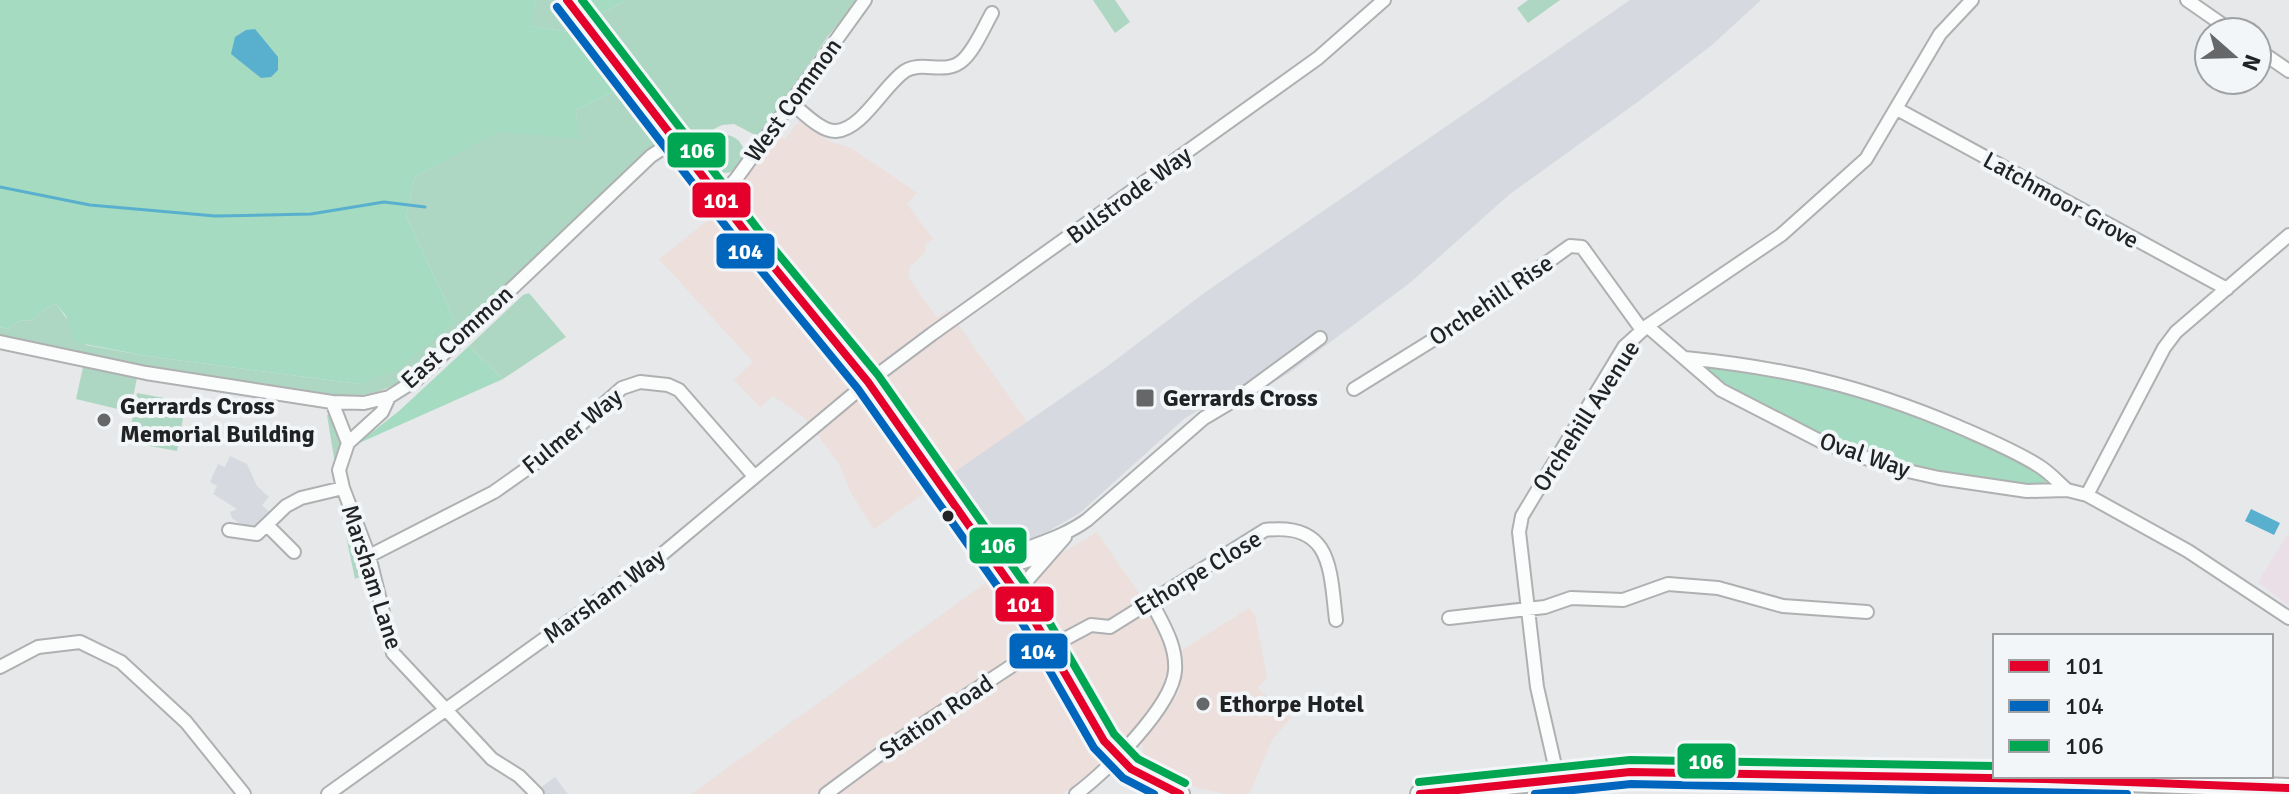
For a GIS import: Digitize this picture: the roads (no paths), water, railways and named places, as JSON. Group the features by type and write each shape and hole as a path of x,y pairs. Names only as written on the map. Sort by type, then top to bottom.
{"main road":[{"path":"567,0 719,198 868,382 1016,593 1104,741 1131,769 1180,794"},
{"path":"1420,794 1512,789 1558,779 1630,772 2032,779 2127,789 2289,788"}],"street":[{"name":"West Common","path":"719,198 736,179 865,0"},
{"name":"Bulstrode Way","path":"868,382 1318,58 1384,0"},
{"name":"Orchehill Avenue","path":"1558,779 1537,687 1519,532 1522,516 1624,347 1644,328 1781,235 1866,159 1940,34 1972,0"},
{"path":"2187,0 2210,16"},
{"path":"790,102 826,129 834,132 848,129 906,70 924,67 950,69 965,59 992,13"},
{"name":"Latchmoor Grove","path":"1897,109 2227,289"},
{"name":"East Common","path":"0,342 146,373 332,402 364,403 389,397 416,380 651,156 675,140"},
{"path":"2087,495 2164,348 2176,332 2289,235"},
{"name":"Orchehill Rise","path":"1354,389 1481,310 1570,246 1582,247 1644,328"},
{"name":"Oval Way","path":"1644,328 1721,390 1779,422 1853,456 1890,467 1990,487 2027,491 2067,490 2087,495 2188,551 2289,618"},
{"path":"998,566 1036,557 1096,512 1204,418 1241,396 1320,338"},
{"name":"Oval Way","path":"1685,358 1751,365 1859,388 1976,434 2040,466 2067,490"},
{"name":"Fulmer Way","path":"369,556 494,492 545,456 622,388 640,382 668,385 679,390 754,476"},
{"name":"Marsham Way","path":"328,794 660,556 868,382"},
{"path":"332,402 348,443 382,412 389,397"},
{"name":"Marsham Lane","path":"348,443 339,470 369,556 393,653 461,729 492,759 519,776 535,792"},
{"path":"229,530 257,534 286,506 301,498 343,488"},
{"path":"268,526 294,552"},
{"name":"Ethorpe Close","path":"1049,644 1091,625 1110,627 1265,530 1286,528 1305,534 1325,552 1331,572 1336,620"},
{"path":"1016,593 1067,534"},
{"path":"1449,618 1545,607 1571,598 1623,600 1668,584 1718,588 1783,606 1867,612"},
{"path":"1076,794 1090,790 1169,694 1175,672 1173,650 1151,601"},
{"path":"0,667 38,647 80,642 121,662 186,722 244,794"},
{"name":"Station Road","path":"826,794 899,740 1049,644"}],"water":[{"path":"255,29 278,57 278,70 271,77 261,78 231,54 235,37 246,30"},
{"path":"2251,509 2280,523 2274,535 2245,521"}],"waterway":[{"path":"0,187 90,205 215,216 311,214 384,202 425,207"}],"place":[{"name":"Gerrards Cross","path":"1145,398"},
{"name":"Gerrards Cross Memorial Building","path":"104,420"},
{"name":"Ethorpe Hotel","path":"1203,704"}]}
